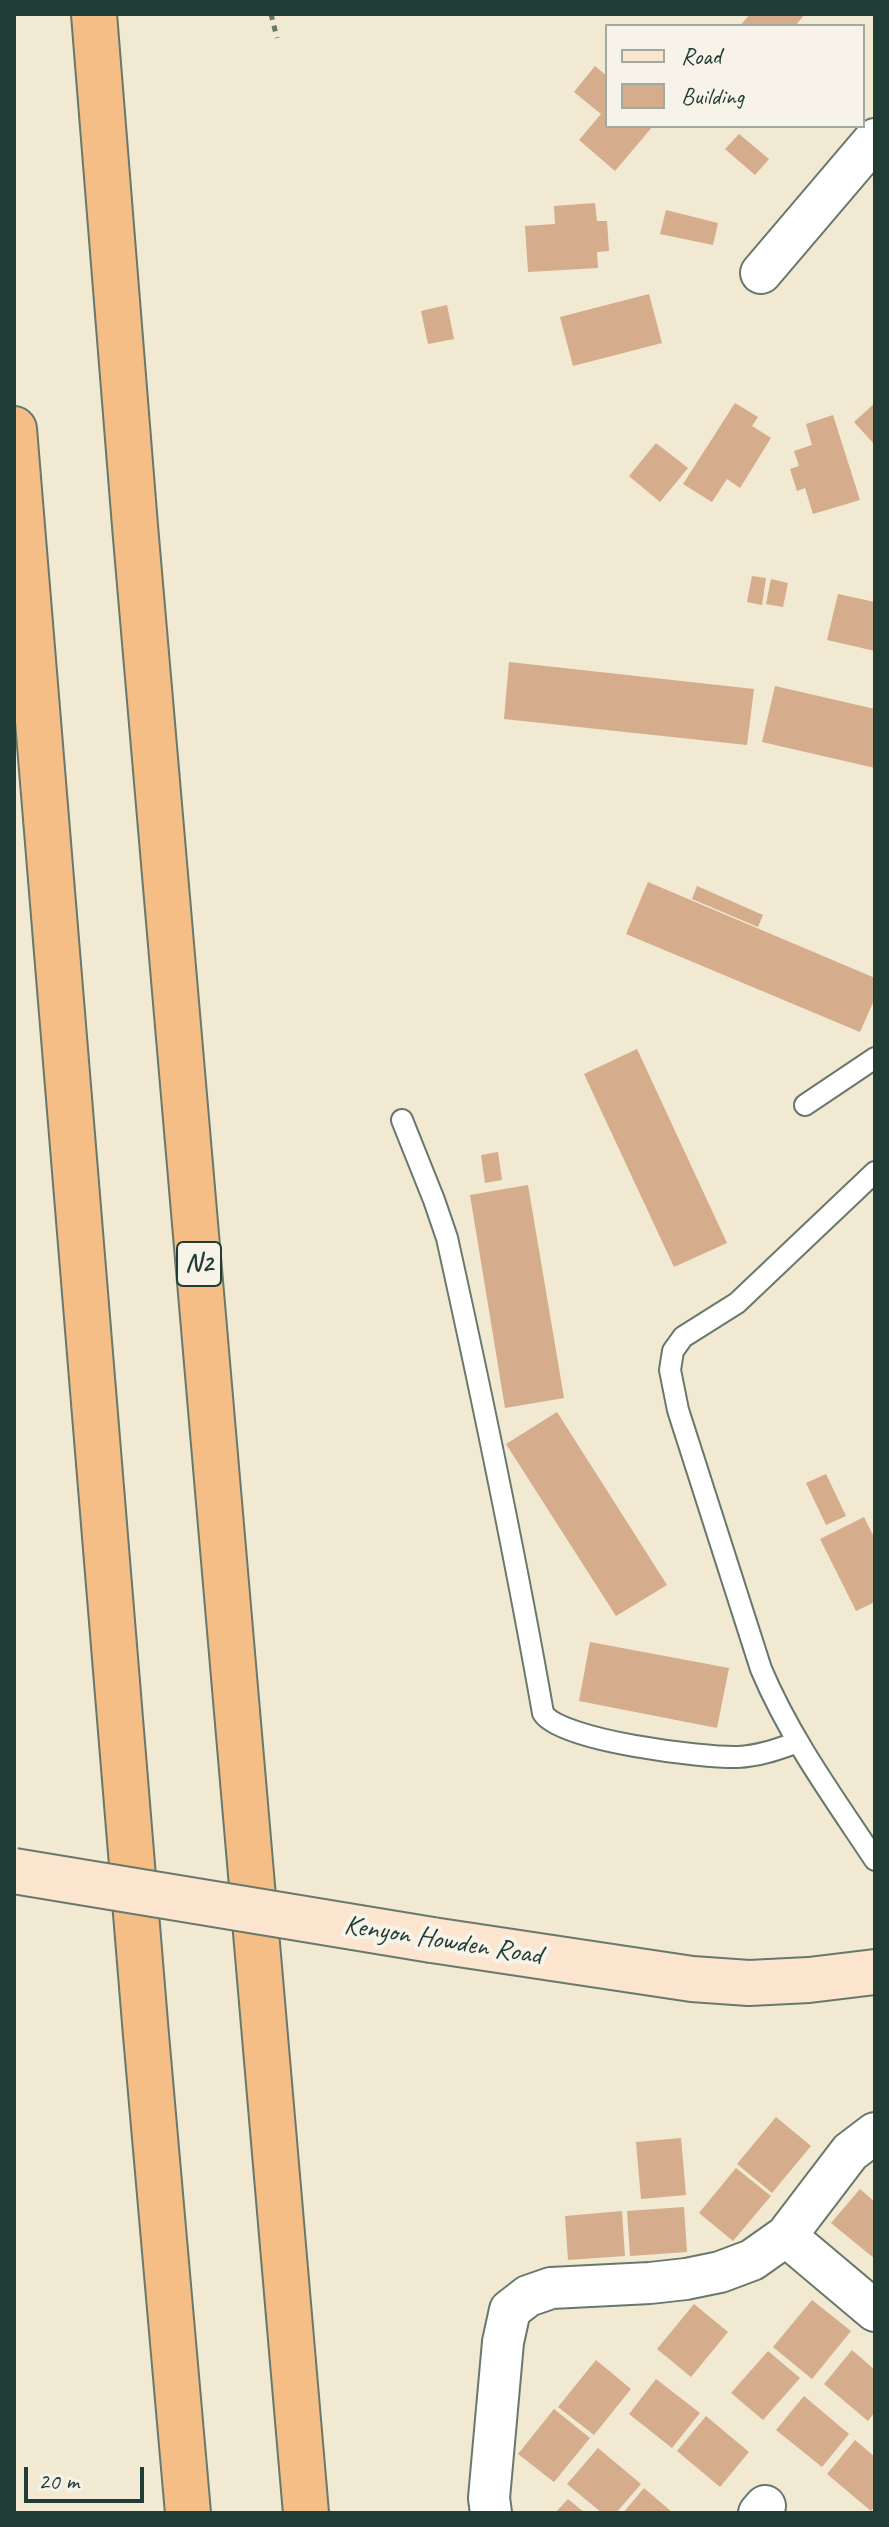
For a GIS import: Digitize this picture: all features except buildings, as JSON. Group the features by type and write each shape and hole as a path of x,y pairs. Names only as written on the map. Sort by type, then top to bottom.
{"highway":[{"name":"N2","path":"94,14 135,526 306,2513"},
{"path":"14,429 140,1972 188,2513"}],"street":[{"path":"761,273 875,139"},
{"name":"Kenyon Howden Road","path":"14,1871 692,1979 749,1983 875,1972"},
{"path":"491,2513 489,2498 503,2342 510,2310 528,2296 551,2288 650,2283 720,2272 752,2260 786,2236 850,2152 875,2133"},
{"path":"786,2236 875,2311"}],"lane":[{"path":"805,1105 875,1058"},
{"path":"402,1120 447,1238 506,1509 543,1713 547,1720 591,1736 670,1753 737,1757 765,1754 798,1742"},
{"path":"875,1172 737,1303 683,1337 673,1351 670,1370 678,1410 761,1669 776,1704 798,1742 875,1860"}],"path":[{"path":"271,14 277,38"}]}
